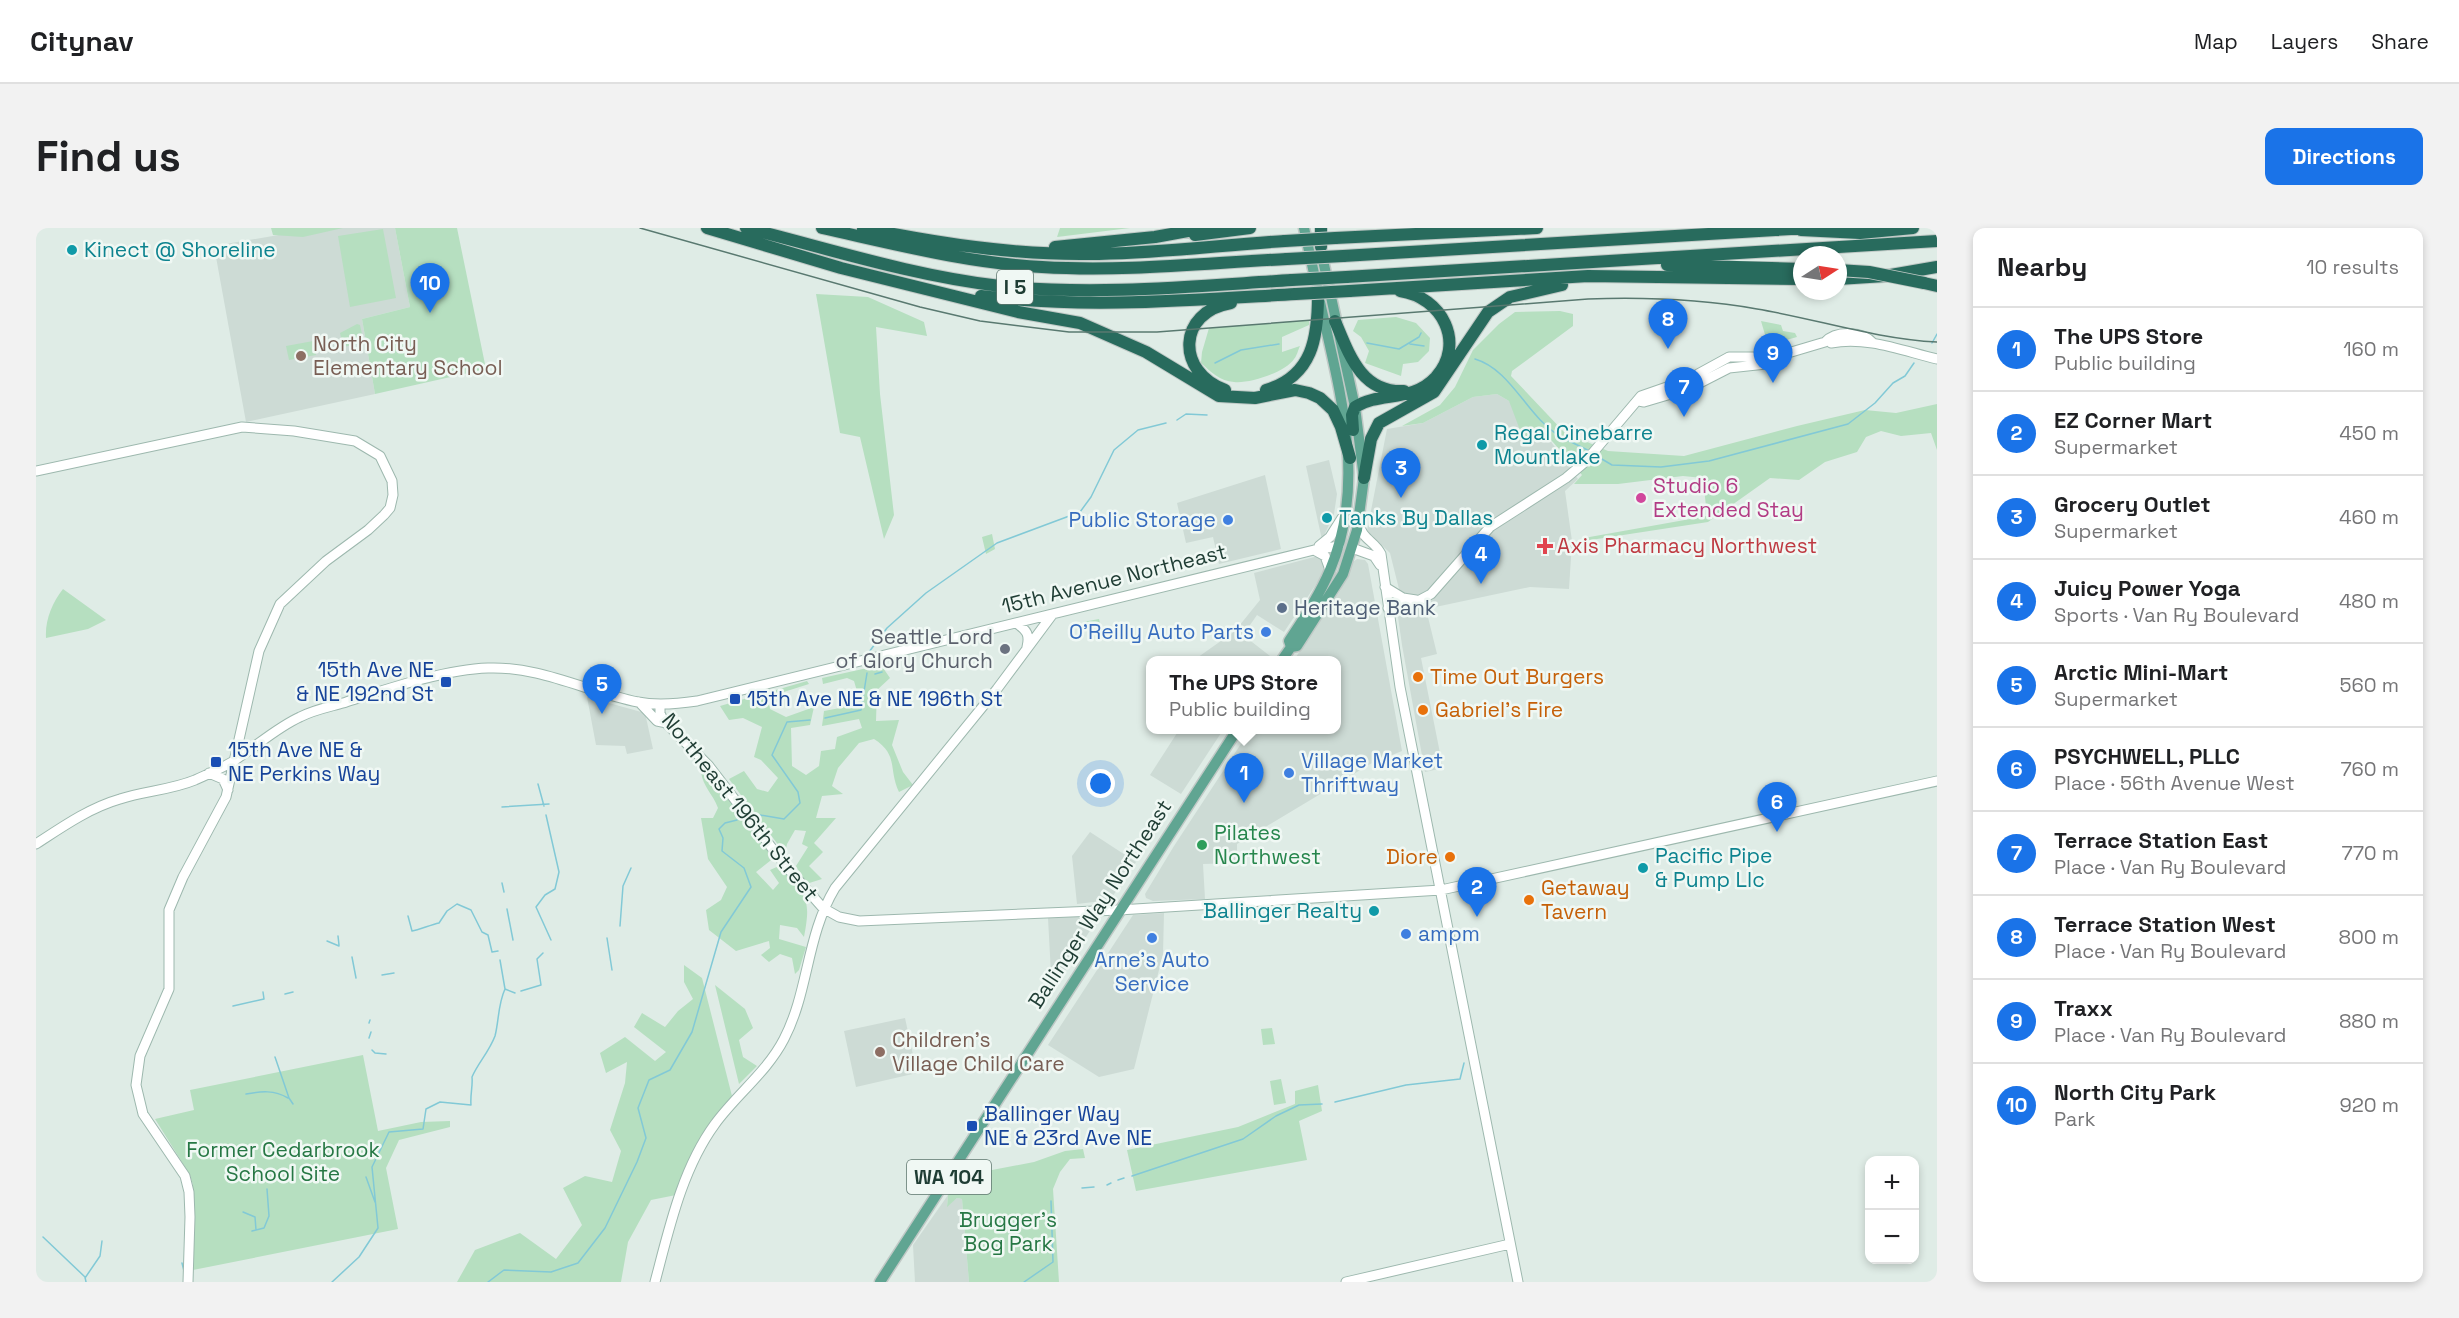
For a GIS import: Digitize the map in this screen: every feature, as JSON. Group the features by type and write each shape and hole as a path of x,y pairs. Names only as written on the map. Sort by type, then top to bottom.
{"highway":[{"path":"708,228 842,268 1018,312 1080,323 1146,352 1219,396 1255,398 1295,390 1315,395 1333,410 1341,427 1350,458"},
{"name":"I 5","path":"746,228 937,276 1030,289 1116,289 1292,280 1937,241"},
{"name":"I 5","path":"822,228 955,257 1041,267 1126,268 1808,228"},
{"path":"863,228 945,243 1090,254 1537,228"},
{"path":"1006,249 1044,248 1155,237 1204,228"},
{"path":"1155,237 1163,239 1250,228"},
{"path":"1335,238 1370,228"},
{"path":"1788,230 1860,233 1913,228"},
{"path":"1318,229 1321,247"},
{"path":"1588,263 1793,269"},
{"path":"1847,278 1885,276 1937,267"},
{"path":"1847,271 1882,274 1937,286"},
{"path":"935,290 1010,300 1068,303 1291,295 1588,276 1793,279"},
{"path":"1364,478 1371,439 1379,423 1434,392 1482,319 1503,300 1528,291 1568,284 1671,278"},
{"path":"1353,430 1352,415 1355,407 1413,393 1430,382 1443,366 1449,347 1447,329 1440,314 1425,299 1413,293 1372,289"},
{"path":"1291,295 1221,305 1200,317 1192,332 1189,345 1193,364 1201,375 1218,387 1244,393 1264,391 1287,381 1299,369 1312,349 1317,327 1318,295"},
{"path":"1335,321 1355,365 1372,384 1397,391 1412,390 1430,382"}],"main road":[{"path":"1291,647 1289,641 1313,603 1339,546 1347,508 1350,458 1337,376 1304,228"},
{"path":"1285,656 1291,647 1297,646 1342,576 1359,518 1364,478 1355,407 1321,247"},
{"path":"1388,608 1422,600 1437,589 1490,527 1585,462 1641,396 1687,380 1729,357 1763,357 1788,353 1847,333 1869,338 1874,343 1937,359"},
{"path":"1916,352 1924,350 1937,353"},
{"path":"1337,376 1344,393 1353,430 1357,479 1349,538 1352,548"},
{"path":"36,471 242,427 332,437 364,445 380,456 392,482 393,495 390,508 380,519 326,561 279,604 259,651 228,790 172,899 168,920 169,989 140,1056 137,1091 143,1114 176,1160 187,1184 190,1217 188,1282"},
{"path":"1330,570 1325,556 1314,549 1333,534 1347,508"},
{"path":"1359,518 1362,534 1378,549 1398,677 1518,1282"},
{"path":"1325,604 1329,588 1342,560 1339,546"},
{"name":"15th Avenue Northeast","path":"36,844 78,817 118,799 192,781 209,773 235,760 273,732 301,716 365,696 461,671 512,668 544,673 609,695 639,702 660,704 705,699 1314,549 1339,546 1352,548"},
{"path":"1352,548 1374,556 1382,570"},
{"path":"1385,587 1403,598 1422,600"},
{"path":"655,1282 677,1206 704,1141 735,1098 774,1056 785,1038 796,1011 814,933 823,908 835,888 1052,615"},
{"path":"1016,623 1027,632 1029,638 1026,650"},
{"path":"639,702 657,721 667,723"},
{"name":"Northeast 196th Street","path":"660,704 661,715 667,723 695,750 722,782 785,865 823,908"},
{"name":"Ballinger Way Northeast","path":"880,1282 965,1154 1234,734"},
{"path":"209,773 220,777 228,790"},
{"path":"823,908 839,917 876,922 964,915 1119,910 1406,894 1441,890 1937,782"},
{"path":"1346,1282 1510,1244"}],"shaded area":[{"name":"North City Elementary School","path":"319,228 395,228 410,307 362,319 375,394 246,422 214,246"},
{"path":"1497,394 1509,401 1544,432 1578,479 1565,491 1572,541 1569,589 1530,587 1426,609 1437,654 1421,658 1443,768 1425,772 1398,617 1401,614 1399,589 1390,553 1367,531 1387,429 1423,423 1473,397"},
{"path":"1329,460 1337,494 1334,514 1322,540 1306,466"},
{"name":"Public Storage","path":"1265,475 1281,549 1219,564 1213,537 1186,543 1177,503"},
{"path":"1318,556 1326,563 1323,574 1284,632 1257,615 1243,635 1270,656 1200,656 1235,631 1260,600 1254,573"},
{"path":"1357,559 1365,560 1368,564 1402,751 1372,763 1237,844 1237,863 1203,864 1205,899 1153,901 1146,898 1145,894 1174,846 1247,734 1341,734 1341,656 1297,656 1340,591 1353,562"},
{"path":"587,697 645,713 653,749 627,754 625,746 596,745"},
{"path":"1176,734 1220,734 1181,794 1150,775"},
{"path":"1090,832 1136,862 1110,900 1077,904 1072,856"},
{"path":"1164,913 1163,954 1134,1069 1099,1077 1048,1045 1133,915"},
{"path":"1099,916 1052,992 1048,918"},
{"name":"Children's Village Child Care","path":"905,1018 917,1073 856,1087 844,1031"},
{"path":"948,1195 947,1206 957,1198 962,1199 969,1282 915,1282 913,1245"}],"green space":[{"path":"271,228 343,228 303,237 273,235"},
{"path":"395,228 457,228 486,369 375,394 362,319 410,307"},
{"path":"1060,228 1130,228 1057,237"},
{"path":"383,229 396,298 350,307 338,236"},
{"path":"816,294 868,297 924,322 927,336 876,327 880,394 894,515 884,539 860,437 840,433"},
{"path":"1560,311 1573,314 1573,326 1512,371 1511,376 1564,432 1608,451 1684,456 1865,410 1896,413 1937,404 1937,450 1931,433 1901,436 1881,431 1866,437 1857,452 1825,462 1799,480 1770,478 1708,522 1584,541 1584,538 1707,516 1703,478 1683,476 1618,484 1574,484 1582,475 1544,432 1523,438 1509,401 1497,394 1473,397 1423,423 1402,426 1440,405 1455,387 1473,350 1499,324 1515,312"},
{"path":"1396,317 1416,323 1430,338 1429,351 1418,362 1403,364 1401,376 1365,363 1369,351 1361,337 1353,331 1358,320"},
{"path":"1309,320 1309,325 1282,337 1282,352 1300,346 1295,358 1290,364 1267,376 1249,381 1229,381 1216,376 1201,363 1209,328"},
{"path":"1761,321 1781,325 1783,331 1795,333 1797,337 1768,345"},
{"path":"357,324 360,325 364,343 343,347 340,333"},
{"path":"313,341 316,355 289,360 286,346"},
{"path":"992,534 995,549 986,554 982,537"},
{"path":"63,589 106,620 88,629 46,638 50,612"},
{"path":"1099,619 1101,627 1086,631 1083,622"},
{"path":"881,665 890,678 877,690 876,721 899,720 892,745 903,772 913,785 899,792 887,751 874,739 859,743 838,768 832,786 843,794 822,796 816,818 836,818 814,843 823,852 809,866 822,879 806,884 796,866 808,847 802,844 806,831 795,830 787,844 785,854 729,779 744,771 757,789 768,792 778,778 761,760 754,757 762,727 743,718 729,720 720,706 807,681 809,684 768,697 770,709 786,717 814,707 810,725 791,728 792,766 806,775 819,766 821,751 835,749 837,737 862,728 859,719 822,726 824,711 856,705 859,698 854,681 847,678 823,684 822,678"},
{"path":"701,772 711,778 731,798 775,857 756,872 773,890 779,883 770,870 781,865 801,891 807,905 804,937 797,928 780,925 779,939 806,947 799,970 795,974 792,958 780,954 769,962 761,955 770,948 769,941 736,951 709,930 706,910 721,900 727,887 708,859 701,818 713,818 718,808"},
{"path":"684,965 702,978 732,1096 711,1121 676,1195 651,1200 628,1242 621,1282 457,1282 475,1250 520,1233 556,1259 582,1225 563,1188 585,1176 612,1182 621,1151 610,1130 625,1083 627,1062 606,1073 600,1053 625,1037 655,1061 666,1052 634,1027 642,1013 665,1027 678,1011 693,999 684,982"},
{"path":"715,985 745,1009 753,1028 739,1040 743,1057 757,1066 739,1084"},
{"path":"1272,1028 1275,1044 1263,1045 1261,1029"},
{"name":"Former Cedarbrook School Site","path":"363,1055 378,1131 421,1122 450,1121 450,1127 399,1140 386,1168 398,1229 193,1270 193,1185 190,1175 155,1119 194,1110 190,1090"},
{"path":"1281,1079 1286,1103 1274,1105 1270,1081"},
{"path":"1318,1085 1322,1111 1299,1121 1307,1160 1136,1191 1127,1150 1238,1127 1295,1104 1295,1091"},
{"name":"Brugger's Bog Park","path":"1083,1149 1085,1158 1070,1159 1060,1172 1053,1189 1059,1282 969,1282 962,1199 957,1198 947,1207 948,1195 966,1175 1034,1162 1065,1151"}],"waterway":[{"path":"1367,343 1399,349 1419,337 1421,333"},
{"path":"1932,343 1937,334"},
{"path":"1215,363 1241,350 1279,344"},
{"path":"1410,344 1424,346"},
{"path":"1475,359 1499,373 1548,428 1589,451"},
{"path":"1738,362 1744,361"},
{"path":"1595,455 1612,465 1661,467 1709,461 1848,424 1875,403 1893,383 1905,376 1914,363"},
{"path":"1177,420 1186,414 1207,415"},
{"path":"869,652 887,628 926,593 997,543 1080,512 1091,497 1114,450 1138,430 1166,423"},
{"path":"875,674 882,672"},
{"path":"825,718 861,710 867,673"},
{"path":"760,815 784,819 800,803 798,792 772,755 787,722 810,720"},
{"path":"538,784 544,806"},
{"path":"502,807 549,804"},
{"path":"546,815 559,872 555,889 545,895 536,907 551,940"},
{"path":"488,1282 504,1270 551,1272 578,1263 605,1228 646,1138 638,1108 649,1080 670,1070 692,1032 721,932 751,887 744,868 722,851 723,838 719,829 725,823 737,820"},
{"path":"620,926 623,886 631,868"},
{"path":"502,883 504,892"},
{"path":"408,916 412,931 439,923 447,911 457,904 471,910 482,932 488,935 492,952 498,951"},
{"path":"507,909 513,940"},
{"path":"338,936 339,945"},
{"path":"607,938 612,970"},
{"path":"327,941 339,946"},
{"path":"521,991 541,985 537,959 543,953"},
{"path":"352,957 356,978"},
{"path":"500,960 505,989"},
{"path":"382,975 394,973"},
{"path":"332,1282 359,1257 378,1228 372,1167 389,1132 423,1129 426,1109 440,1102 471,1105 472,1077 495,1036 505,989 515,993"},
{"path":"233,1006 264,999 263,992"},
{"path":"285,994 293,992"},
{"path":"369,1038 371,1032"},
{"path":"372,1050 375,1053 386,1054"},
{"path":"275,1057 293,1104"},
{"path":"1335,1102 1406,1085 1460,1079 1464,1063"},
{"path":"246,1094 268,1092 288,1098"},
{"path":"1132,1176 1243,1139 1276,1116 1299,1105 1322,1104"},
{"path":"366,1177 375,1202"},
{"path":"1118,1180 1124,1178"},
{"path":"1107,1185 1111,1183"},
{"path":"1082,1188 1094,1187"},
{"path":"252,1231 264,1228 269,1216 267,1189"},
{"path":"1024,1282 1053,1262 1051,1201"},
{"path":"243,1212 255,1217 256,1230"},
{"path":"43,1237 85,1277 86,1282"},
{"path":"85,1278 100,1256 102,1241"},
{"path":"182,1263 184,1271"}],"tram line":[{"path":"640,228 920,307 980,321 1069,332 1157,332 1588,299 1631,298 1736,306 1892,337 1937,342"}],"place":[{"name":"Kinect @ Shoreline","path":"72,250"},
{"name":"North City Park","path":"430,313"},
{"name":"Terrace Station West","path":"1668,349"},
{"name":"North City Elementary School","path":"301,356"},
{"name":"Traxx","path":"1773,383"},
{"name":"Terrace Station East","path":"1684,417"},
{"name":"Regal Cinebarre Mountlake","path":"1482,445"},
{"name":"Grocery Outlet","path":"1401,498"},
{"name":"Studio 6 Extended Stay","path":"1641,498"},
{"name":"Tanks By Dallas","path":"1327,518"},
{"name":"Public Storage","path":"1228,520"},
{"name":"Axis Pharmacy Northwest","path":"1545,546"},
{"name":"Juicy Power Yoga","path":"1481,584"},
{"name":"Heritage Bank","path":"1282,608"},
{"name":"O’Reilly Auto Parts","path":"1266,632"},
{"name":"Seattle Lord of Glory Church","path":"1005,649"},
{"name":"Time Out Burgers","path":"1418,677"},
{"name":"15th Ave NE & NE 192nd St","path":"446,682"},
{"name":"15th Ave NE & NE 196th St","path":"735,699"},
{"name":"Gabriel's Fire","path":"1423,710"},
{"name":"Arctic Mini-Mart","path":"602,714"},
{"name":"15th Ave NE & NE Perkins Way","path":"216,762"},
{"name":"Village Market Thriftway","path":"1289,773"},
{"name":"The UPS Store","path":"1244,803"},
{"name":"PSYCHWELL, PLLC","path":"1777,832"},
{"name":"Pilates Northwest","path":"1202,845"},
{"name":"Diore","path":"1450,857"},
{"name":"Pacific Pipe & Pump Llc","path":"1643,868"},
{"name":"Getaway Tavern","path":"1529,900"},
{"name":"Ballinger Realty","path":"1374,911"},
{"name":"EZ Corner Mart","path":"1477,917"},
{"name":"ampm","path":"1406,934"},
{"name":"Arne’s Auto Service","path":"1152,938"},
{"name":"Children's Village Child Care","path":"880,1052"},
{"name":"Ballinger Way NE & 23rd Ave NE","path":"972,1126"}]}
